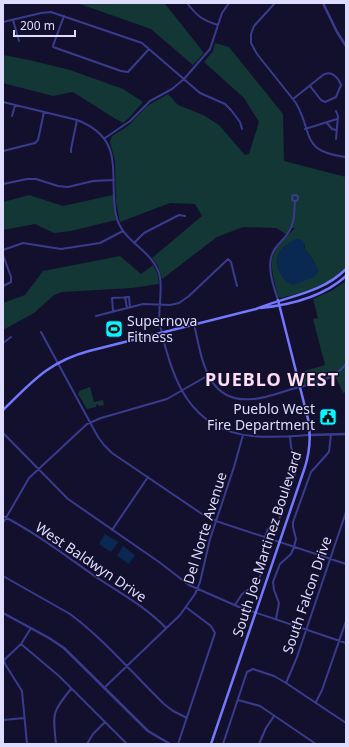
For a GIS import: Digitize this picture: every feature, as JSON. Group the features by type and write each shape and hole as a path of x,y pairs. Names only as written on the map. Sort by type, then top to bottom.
{"main road":[{"path":"256,309 278,300 320,288 332,281 346,269"},
{"path":"3,410 43,372 57,362 77,354 256,309 280,305 318,294 332,287 346,276"},
{"name":"South Joe Martinez Boulevard","path":"210,744 306,462 310,435 308,422 278,300"}],"street":[{"path":"187,3 200,18 218,25"},
{"path":"105,138 130,121 150,101 172,89 184,79 210,49 222,13 229,3"},
{"path":"275,3 257,22 252,30 251,39 254,50 293,99 300,112 310,142 316,148 325,152 346,157"},
{"path":"323,3 337,32 346,46"},
{"path":"3,22 40,13 51,12 64,15 142,43 200,93 225,104 240,122 242,129"},
{"path":"64,15 53,47 121,71 128,72 149,49"},
{"path":"13,20 19,41"},
{"path":"293,99 323,75 330,73 341,83 341,87 336,97 331,100 323,101 310,86"},
{"path":"3,102 78,120 89,124 105,138 112,156 116,216 123,231 148,256 157,270 161,286 159,316 173,374 181,391 194,407 210,421 224,429 243,435 290,436 346,434"},
{"path":"12,116 15,105"},
{"path":"336,110 338,119 336,139"},
{"path":"3,150 35,143 38,140 44,112"},
{"path":"305,129 338,119"},
{"path":"71,152 78,120"},
{"path":"327,122 332,129 336,130"},
{"path":"3,184 27,179 36,179 58,186 68,187 93,181 114,180"},
{"path":"278,300 270,270 270,260 275,248 291,228 294,219 295,201"},
{"path":"134,243 144,233 178,215 185,216"},
{"path":"3,250 23,243 61,249 100,243 123,231"},
{"path":"3,255 12,282 3,286"},
{"path":"96,316 146,304 173,305 184,300 228,259 231,262 237,286"},
{"path":"126,297 129,307"},
{"path":"113,311 112,298 129,297 129,307"},
{"path":"194,324 207,376 221,391 230,396 242,399 258,398 300,387 327,379 338,372 346,364"},
{"path":"41,332 98,437 107,448 202,514 216,521 346,564"},
{"path":"3,343 11,338"},
{"path":"3,523 25,484 38,469 82,427 90,422 167,399 207,376"},
{"path":"3,433 68,499 166,567 186,583 235,605 346,643"},
{"path":"276,619 279,603 274,590 274,579 280,564 291,554 294,547 296,539 293,527 294,522 311,472 330,452 331,434"},
{"name":"Del Norte Avenue","path":"104,688 187,608 197,589 210,539 243,435"},
{"path":"235,605 242,594 253,587 259,579 266,560 263,546 265,537 268,529 279,520 297,468 297,462 291,447 290,436"},
{"path":"112,530 148,477"},
{"name":"South Falcon Drive","path":"286,683 345,521 346,512"},
{"name":"West Baldwyn Drive","path":"3,516 38,537 143,609 156,618 166,628"},
{"path":"3,576 70,614 106,646 164,704 173,711 187,718"},
{"path":"178,744 214,637 215,630 187,608"},
{"path":"3,613 64,648 148,731 170,744"},
{"path":"316,703 346,621"},
{"path":"27,744 22,691 4,660 21,644 31,628"},
{"path":"21,644 44,663 127,744"},
{"path":"223,744 247,672 253,669 274,676 346,723"},
{"path":"56,744 54,718 55,711 71,689"},
{"path":"238,700 260,706 316,744"},
{"path":"259,744 266,728 274,716"},
{"path":"3,720 24,718"},
{"path":"87,744 105,722"}],"green space":[{"path":"77,3 162,3 166,5 204,53 193,65 151,29"},
{"path":"215,43 229,47 283,114 284,161 346,177 346,267 324,284 300,293 281,298 278,297 273,274 272,259 279,245 295,228 291,228 286,234 276,228 243,227 217,237 162,279 158,266 152,258 202,216 195,204 170,203 120,222 116,202 115,161 110,142 112,136 128,126 147,106 168,94 178,105 203,115 219,125 245,155 249,154 259,122 244,98 204,62 213,51","holes":["291,242 305,245 305,249 315,263 283,278 277,263 280,251"]},
{"path":"3,55 70,70 123,89 143,102 123,123 73,92 53,96 3,83"},
{"path":"29,195 63,206 113,195 116,220 71,231 54,233 35,224 3,230 3,202"},
{"path":"120,256 141,274 153,265 158,275 159,284 132,288 62,292 54,295 34,313 3,330 3,303 25,295 43,271"},
{"path":"346,281 346,392 343,393 335,375 304,386 301,372 325,365 313,319 318,318 313,299 333,290"},
{"path":"90,387 94,402 103,400 104,405 99,406 98,404 96,407 87,409 78,394 79,391"}],"water":[{"path":"296,239 300,239 304,242 305,249 319,271 314,277 293,285 282,276 277,262 279,253 282,249"},
{"path":"105,534 118,542 111,552 99,544"},
{"path":"123,546 135,555 129,564 117,556"}],"place":[{"name":"Supernova Fitness","path":"114,329"},
{"name":"Pueblo West Fire Department","path":"328,417"}],"district":[{"name":"PUEBLO WEST","path":"272,380"}]}
